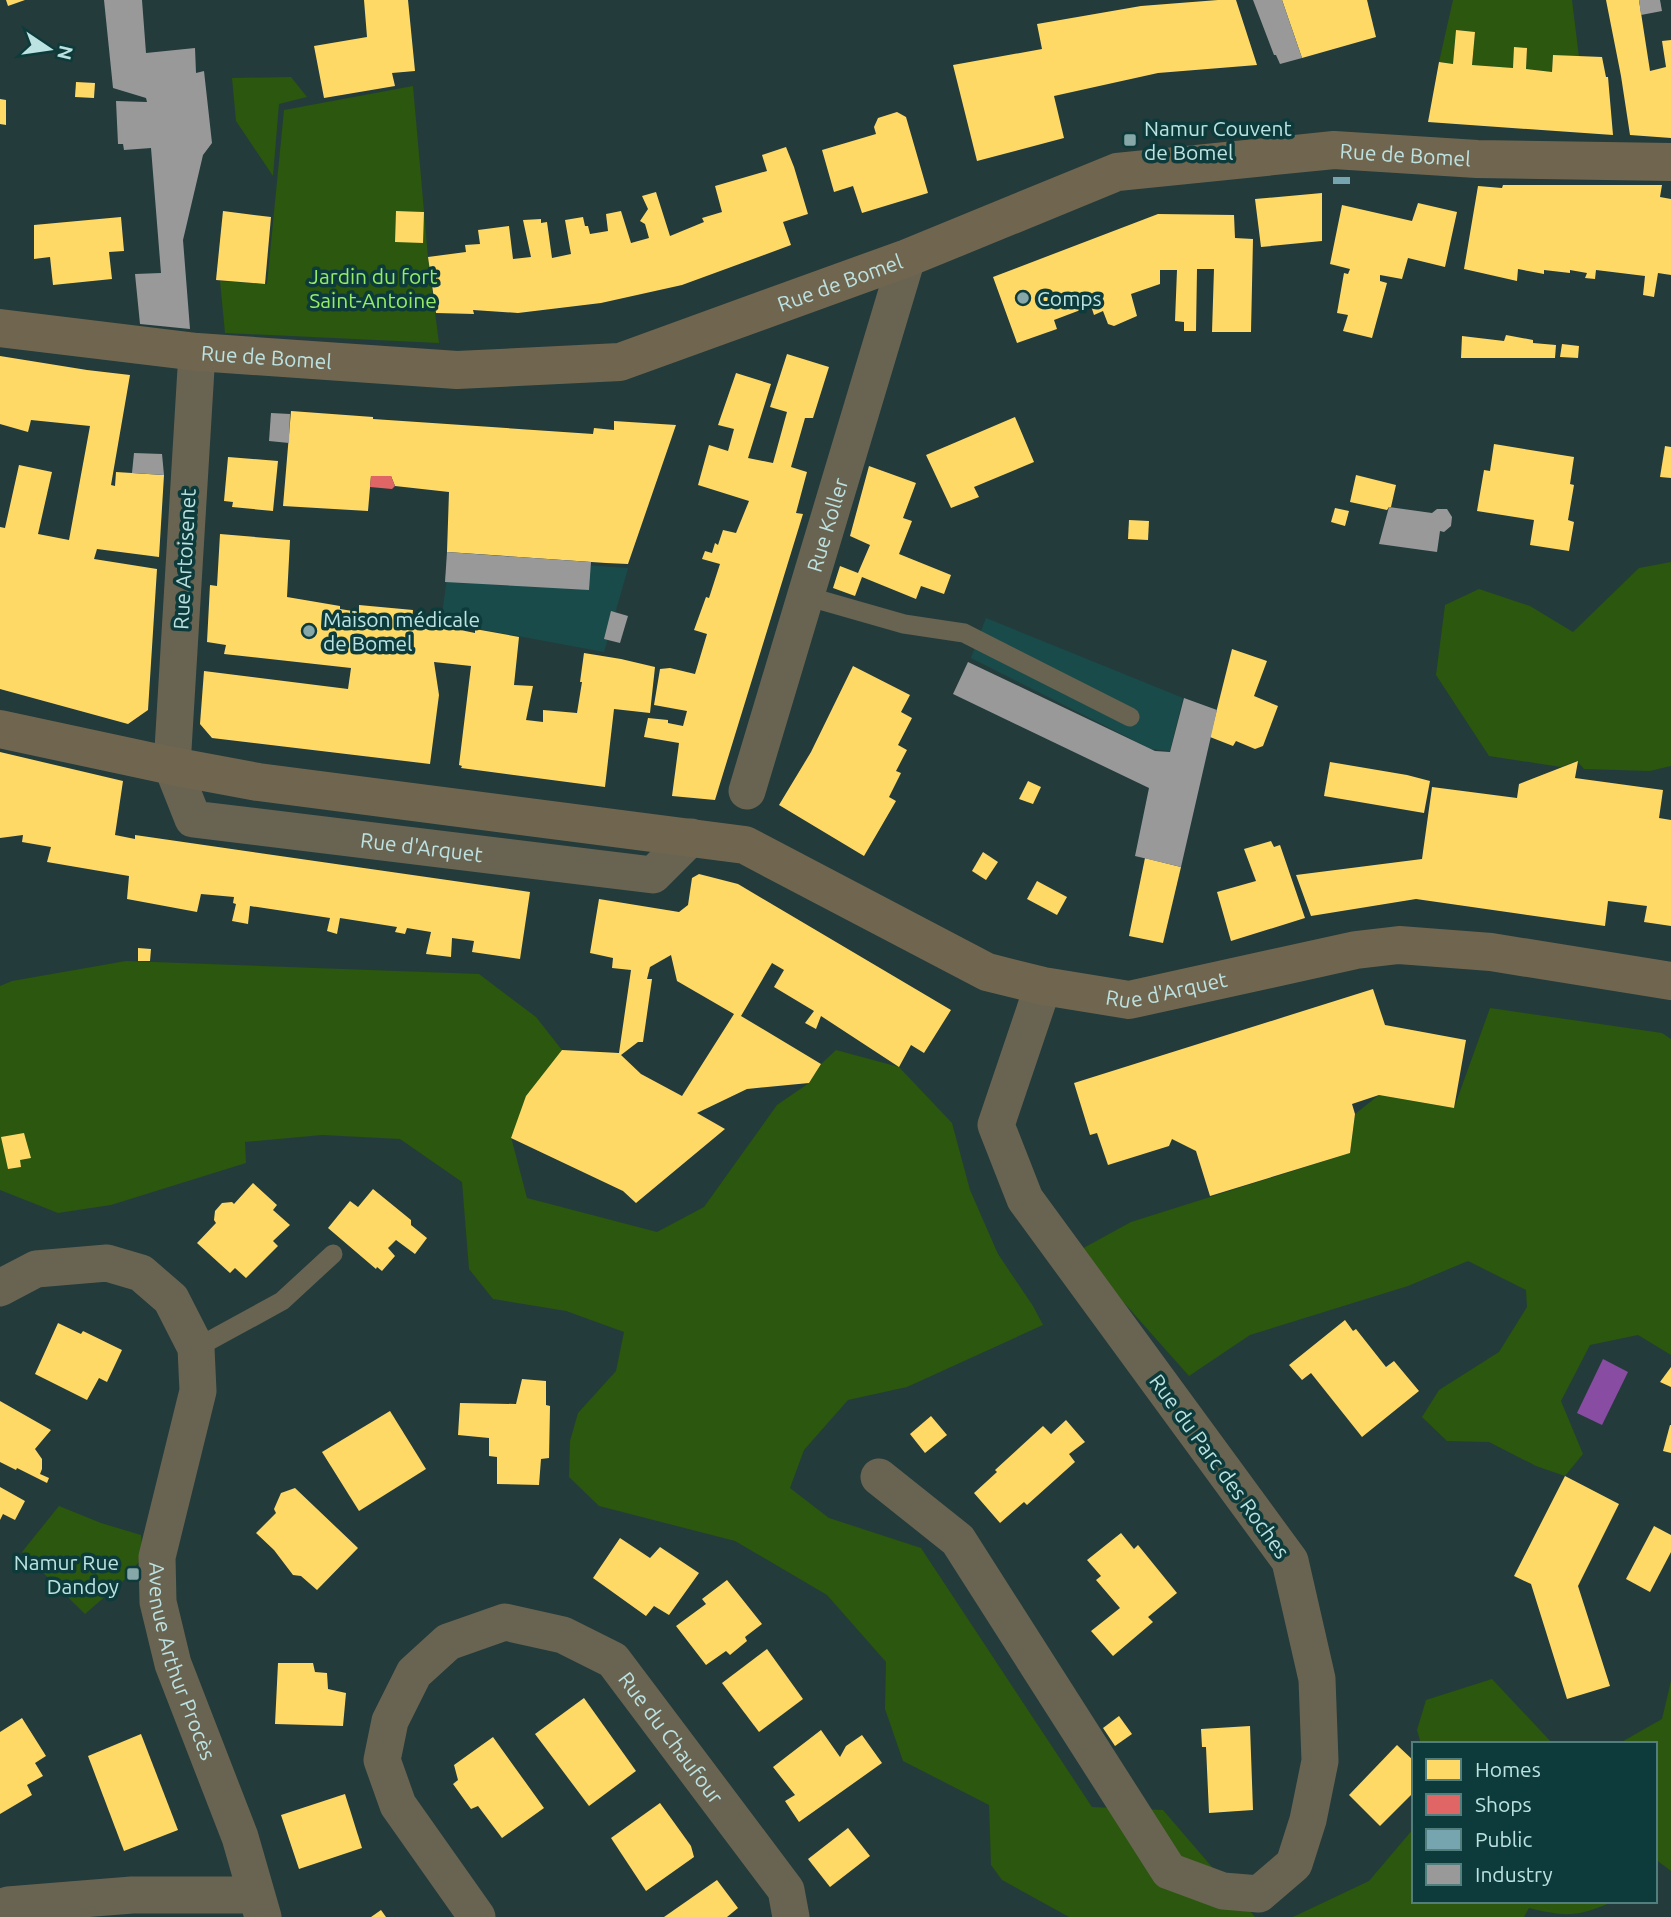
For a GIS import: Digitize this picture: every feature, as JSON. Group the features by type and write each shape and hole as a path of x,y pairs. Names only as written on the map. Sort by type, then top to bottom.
{"street":[{"name":"Rue de Bomel","path":"0,328 197,352 457,370 620,362 907,258 1117,172 1334,149 1477,159 1671,162"},
{"name":"Rue Koller","path":"747,791 907,258"},
{"name":"Rue Artoisenet","path":"172,766 197,352"},
{"name":"Rue d'Arquet","path":"0,729 258,782 745,845 987,972 1043,986 1129,1000 1356,950 1399,945 1491,952 1671,981"},
{"name":"Rue du Parc des Roches","path":"879,1477 958,1540 1169,1871 1223,1891 1259,1894 1294,1864 1308,1820 1320,1760 1317,1679 1290,1561 1025,1199 996,1125 1043,986"},
{"name":"Avenue Arthur Procès","path":"0,1288 36,1269 107,1263 141,1273 171,1299 197,1349 198,1391 157,1557 158,1602 173,1664 240,1836 259,1906"},
{"name":"Rue du Chaufour","path":"477,1917 398,1805 382,1760 390,1721 414,1673 447,1642 505,1622 563,1635 613,1660 786,1890 791,1917"},
{"path":"0,1908 8,1905 132,1895 259,1906"}],"lane":[{"path":"806,596 904,624 964,633 1130,717"},
{"path":"197,1349 282,1301 333,1254"}],"shaded area":[{"path":"450,556 628,568 604,652 441,622"},
{"path":"986,618 1183,698 1170,751 1151,749 971,658"},
{"path":"1603,1359 1628,1372 1602,1425 1577,1413"}],"green space":[{"path":"1453,0 1572,0 1579,57 1553,55 1552,72 1526,69 1527,48 1513,68 1472,65 1475,32 1456,30 1453,64 1439,62"},
{"path":"291,77 307,97 279,104 273,176 236,121 232,78"},
{"name":"Jardin du fort Saint-Antoine","path":"413,86 428,257 439,343 225,333 220,281 267,284 284,110","holes":["396,211 424,212 395,241"]},
{"path":"1671,562 1671,766 1650,771 1584,769 1577,761 1561,767 1489,756 1436,675 1445,605 1479,589 1530,606 1573,632 1639,568"},
{"path":"126,961 479,974 536,1017 562,1050 511,1137 527,1198 657,1232 704,1207 777,1105 809,1083 821,1064 836,1050 899,1067 952,1123 970,1190 998,1254 1043,1325 907,1387 848,1400 804,1450 790,1488 829,1518 921,1548 1092,1807 1163,1810 1255,1917 1069,1917 1002,1880 991,1865 989,1805 903,1761 885,1709 886,1662 827,1595 735,1541 599,1506 569,1477 570,1441 578,1413 616,1371 624,1332 566,1311 493,1299 469,1269 462,1182 400,1139 322,1135 245,1142 246,1163 111,1205 58,1213 0,1190 0,986 12,981"},
{"path":"1490,1008 1662,1033 1671,1039 1671,1355 1638,1335 1590,1345 1561,1401 1583,1454 1565,1476 1536,1466 1489,1442 1447,1441 1422,1417 1439,1390 1499,1352 1527,1307 1526,1290 1468,1261 1408,1286 1250,1335 1189,1376 1078,1251 1131,1222 1350,1153 1355,1114 1379,1095 1454,1108"},
{"path":"59,1506 141,1535 143,1557 124,1580 85,1614 22,1552"},
{"path":"1492,1679 1551,1742 1420,1742 1417,1730 1426,1700"},
{"path":"1671,1681 1671,1871 1657,1860 1657,1742 1622,1742 1662,1719"},
{"path":"1412,1830 1412,1903 1610,1903 1571,1914 1529,1908 1524,1917 1293,1917 1369,1881"}],"building: Homes":[{"path":"6,0 25,0 8,6"},
{"path":"364,0 408,0 415,71 392,73 395,86 324,98 314,46 367,37"},
{"path":"1236,0 1257,65 1158,73 1054,96 1064,138 977,161 953,65 1042,49 1037,24 1141,6"},
{"path":"1282,0 1367,0 1376,37 1302,58"},
{"path":"1606,0 1639,0 1650,71 1666,67 1662,41 1671,40 1671,138 1630,135"},
{"path":"1456,30 1475,32 1472,65 1513,68 1514,47 1527,48 1526,69 1552,72 1553,55 1602,57 1608,77 1613,135 1428,122 1439,62 1453,64"},
{"path":"76,82 95,83 94,98 75,97"},
{"path":"0,99 6,100 6,125 0,124"},
{"path":"897,112 906,117 928,193 862,213 853,186 834,192 822,150 876,134 874,127 878,118"},
{"path":"786,147 808,214 783,222 791,245 682,285 601,303 518,313 473,310 474,314 436,313 428,257 466,252 465,245 480,244 478,230 509,226 513,259 531,257 523,220 541,219 541,223 547,222 552,258 571,254 565,220 583,217 590,234 608,231 606,214 621,211 631,243 649,238 645,224 640,221 648,209 642,196 656,192 670,236 704,222 702,218 722,212 715,186 767,171 762,155"},
{"path":"1503,185 1662,185 1660,197 1671,199 1671,275 1658,273 1654,297 1643,295 1645,276 1596,270 1595,279 1585,278 1587,273 1570,270 1570,273 1544,270 1544,274 1518,269 1517,281 1464,269 1478,186 1502,188"},
{"path":"1322,193 1322,241 1261,247 1255,199"},
{"path":"1418,203 1457,212 1445,267 1408,258 1402,279 1380,275 1380,281 1387,283 1372,338 1343,331 1348,315 1337,313 1344,273 1348,274 1350,269 1330,264 1342,205 1412,221"},
{"path":"223,211 271,217 265,284 216,280"},
{"path":"396,211 424,212 423,243 395,242"},
{"path":"1158,214 1234,215 1235,238 1253,239 1251,332 1212,332 1214,269 1197,269 1196,331 1184,331 1184,322 1175,321 1177,270 1160,270 1160,284 1131,294 1137,316 1114,326 1108,324 1103,311 1094,315 1091,306 1054,320 1057,329 1017,343 993,277"},
{"path":"121,217 124,251 109,252 112,279 53,285 50,257 34,259 34,225"},
{"path":"1506,335 1533,340 1533,343 1556,345 1555,358 1461,358 1462,336 1504,341"},
{"path":"1562,344 1579,346 1578,358 1560,357"},
{"path":"787,354 829,367 813,418 805,418 791,467 807,472 796,513 803,514 715,800 672,796 679,743 644,737 648,718 668,720 668,723 683,726 687,711 654,705 660,669 670,668 695,674 707,634 694,630 706,597 709,598 720,564 702,559 705,551 712,553 715,543 718,545 723,530 736,533 749,501 698,485 709,445 728,451 734,429 718,425 736,373 771,384 748,458 773,463 787,412 770,407"},
{"path":"0,356 130,375 111,485 115,486 116,472 164,475 159,557 97,549 94,559 157,569 148,710 128,724 0,689 0,527 5,528 19,465 52,472 38,534 69,540 90,426 31,420 28,432 0,424"},
{"path":"291,411 593,434 594,428 614,430 614,421 676,425 628,564 447,552 449,492 395,486 391,476 371,476 368,511 283,506"},
{"path":"1015,417 1034,462 974,487 979,497 951,508 926,455"},
{"path":"1494,444 1574,457 1570,484 1574,485 1568,520 1574,522 1569,551 1530,545 1534,520 1477,511 1484,470 1490,471"},
{"path":"1665,446 1671,447 1671,478 1660,477"},
{"path":"228,457 278,461 273,511 232,507 233,502 224,501"},
{"path":"869,466 916,483 903,518 912,521 899,554 951,575 944,594 921,586 916,599 862,577 855,596 833,588 840,566 858,573 870,545 850,536"},
{"path":"1356,475 1396,485 1391,507 1387,510 1350,502"},
{"path":"1335,508 1349,511 1345,526 1331,522"},
{"path":"1129,520 1149,521 1148,540 1128,539"},
{"path":"220,534 290,540 287,597 359,612 359,605 413,610 412,620 475,633 475,629 519,637 514,685 533,686 526,720 543,722 543,710 577,713 584,653 655,667 650,713 614,709 605,787 461,768 459,765 471,666 434,662 439,695 430,764 212,738 200,724 204,671 348,689 351,668 224,654 226,645 207,642 210,585 217,586"},
{"path":"1232,649 1267,661 1254,696 1278,706 1263,746 1255,749 1236,741 1233,746 1210,737"},
{"path":"853,666 910,695 901,712 912,718 898,745 907,750 896,771 901,773 889,797 896,801 864,856 779,805 811,752"},
{"path":"0,752 123,781 115,835 135,839 135,835 530,892 520,959 472,952 474,941 452,938 451,957 426,954 431,932 407,928 405,934 395,932 397,927 340,918 337,934 327,931 330,918 250,906 248,924 232,921 236,904 233,903 234,897 201,894 197,912 127,899 129,876 47,862 51,847 22,842 23,835 0,838"},
{"path":"1578,761 1575,778 1663,790 1659,818 1671,820 1671,926 1644,922 1647,906 1608,901 1605,926 1416,899 1311,916 1296,875 1422,859 1432,787 1517,798 1519,784"},
{"path":"1330,762 1430,781 1424,813 1324,796"},
{"path":"1028,781 1041,787 1033,804 1019,799"},
{"path":"1271,841 1274,847 1280,845 1305,918 1231,941 1217,892 1256,881 1244,849"},
{"path":"983,852 998,862 986,880 972,871"},
{"path":"1145,858 1181,867 1163,943 1129,936"},
{"path":"699,874 738,884 951,1010 924,1053 911,1045 899,1067 821,1016 816,1029 805,1023 814,1011 774,987 784,970 772,963 741,1016 821,1064 809,1083 747,1089 697,1113 725,1129 636,1203 623,1191 511,1138 526,1096 562,1050 619,1053 631,970 612,968 613,958 590,953 599,899 679,912 688,905 692,878","holes":["671,955 677,981 734,1014 682,1096 641,1074 621,1055 638,1042 643,1042 652,979 647,979 650,967"]},
{"path":"1037,881 1067,897 1057,915 1027,899"},
{"path":"138,948 151,949 150,961 138,961"},
{"path":"1373,989 1385,1025 1466,1040 1454,1108 1379,1095 1352,1104 1355,1114 1350,1153 1210,1196 1196,1151 1172,1139 1169,1146 1108,1165 1097,1133 1090,1135 1074,1083"},
{"path":"24,1133 31,1158 20,1160 21,1167 8,1169 1,1137"},
{"path":"253,1183 277,1205 273,1210 290,1225 273,1241 278,1246 246,1278 235,1268 230,1273 197,1243 216,1223 215,1211 222,1203 234,1204"},
{"path":"373,1189 411,1220 411,1225 427,1238 415,1254 396,1240 388,1248 395,1256 382,1271 377,1267 376,1269 328,1228 350,1201 358,1207"},
{"path":"1345,1320 1353,1331 1356,1329 1386,1367 1394,1361 1419,1391 1362,1437 1311,1373 1302,1380 1289,1365"},
{"path":"58,1323 81,1334 83,1331 122,1350 107,1382 99,1378 87,1400 35,1374"},
{"path":"1671,1367 1671,1387 1660,1382"},
{"path":"522,1379 546,1381 546,1405 550,1406 549,1458 541,1459 539,1485 497,1484 497,1457 489,1456 489,1438 458,1435 460,1403 516,1404"},
{"path":"0,1401 51,1430 35,1449 42,1459 40,1474 49,1478 47,1483 0,1462"},
{"path":"390,1411 426,1469 359,1511 322,1452"},
{"path":"931,1416 947,1435 925,1453 910,1434"},
{"path":"1066,1420 1085,1442 1069,1454 1075,1462 1027,1505 1024,1502 1000,1523 974,1493 1043,1426 1051,1434"},
{"path":"1671,1425 1671,1453 1663,1451"},
{"path":"1565,1476 1619,1504 1578,1586 1610,1686 1567,1699 1531,1584 1514,1576"},
{"path":"0,1487 25,1501 15,1520 3,1514 0,1520"},
{"path":"295,1488 358,1548 317,1590 301,1576 293,1575 274,1550 256,1533 276,1513 274,1509 281,1493"},
{"path":"1654,1526 1671,1535 1671,1552 1650,1592 1626,1579"},
{"path":"1121,1533 1134,1549 1138,1545 1177,1593 1148,1617 1153,1622 1113,1656 1091,1631 1120,1608 1096,1580 1101,1576 1087,1560"},
{"path":"620,1538 650,1558 660,1547 699,1573 669,1615 654,1606 646,1616 593,1578"},
{"path":"727,1580 762,1624 745,1637 747,1641 730,1655 726,1651 706,1665 676,1626 706,1604 702,1599"},
{"path":"767,1649 803,1699 759,1732 722,1683"},
{"path":"278,1663 313,1663 315,1672 327,1673 328,1689 346,1693 343,1726 275,1724"},
{"path":"584,1698 636,1771 589,1806 535,1734"},
{"path":"1119,1716 1132,1734 1115,1746 1103,1728"},
{"path":"22,1718 46,1756 35,1763 43,1776 27,1785 32,1795 0,1814 0,1732"},
{"path":"1250,1726 1253,1810 1209,1813 1206,1747 1202,1747 1201,1729"},
{"path":"821,1730 840,1757 846,1746 862,1735 882,1763 799,1822 785,1801 795,1795 773,1767"},
{"path":"141,1734 178,1830 124,1851 88,1756"},
{"path":"493,1737 544,1808 502,1838 478,1806 471,1809 453,1784 458,1780 454,1765"},
{"path":"1397,1745 1412,1759 1412,1794 1380,1826 1349,1795"},
{"path":"345,1794 362,1848 299,1869 281,1815"},
{"path":"660,1803 691,1846 694,1857 646,1891 611,1838"},
{"path":"848,1828 870,1856 830,1887 808,1859"},
{"path":"717,1880 738,1908 727,1917 664,1917"},
{"path":"381,1910 386,1917 371,1917"}],"building: Shops":[{"path":"371,476 391,476 395,486 392,489 370,487"}],"building: Public":[{"path":"1333,177 1350,177 1350,184 1333,184"}],"building: Industry":[{"path":"104,0 142,0 146,53 195,48 196,73 204,71 212,143 203,155 183,240 190,329 140,324 135,274 161,273 151,148 124,150 123,144 118,144 116,101 147,102 146,98 113,88"},
{"path":"1253,0 1282,0 1302,58 1280,64"},
{"path":"1639,0 1660,0 1662,11 1641,15"},
{"path":"271,413 290,414 289,443 269,441"},
{"path":"134,453 162,454 164,475 132,473"},
{"path":"1389,507 1432,513 1437,509 1447,509 1452,517 1451,526 1444,532 1440,531 1437,552 1379,544"},
{"path":"447,552 591,562 589,590 445,582"},
{"path":"611,611 628,616 620,643 604,639"},
{"path":"968,662 1155,751 1170,752 1184,698 1217,710 1181,867 1135,856 1149,788 953,694"}],"place":[{"name":"Namur Couvent de Bomel","path":"1130,140"},
{"name":"Comps","path":"1023,298"},
{"name":"Maison médicale de Bomel","path":"309,631"},
{"name":"Namur Rue Dandoy","path":"133,1574"}]}
